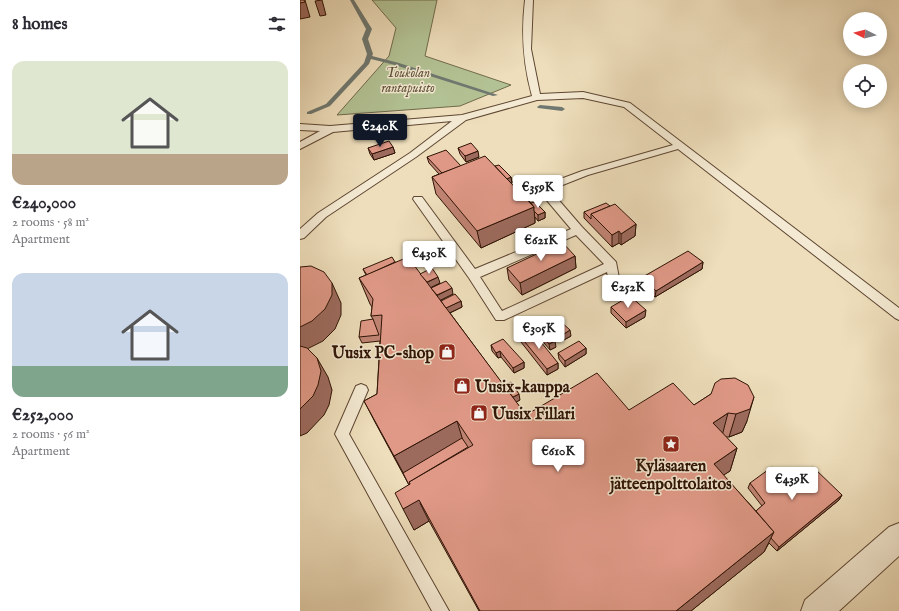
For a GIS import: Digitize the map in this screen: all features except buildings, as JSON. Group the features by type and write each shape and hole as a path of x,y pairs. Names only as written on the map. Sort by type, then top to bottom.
{"street":[{"path":"816,611 899,537"}],"lane":[{"path":"529,0 525,42 528,68 537,97"},
{"path":"300,127 330,129 463,118 537,97 583,95 627,105 899,315"},
{"path":"300,235 322,215 413,155 463,118"},
{"path":"300,146 330,129"},
{"path":"615,289 612,265 578,230 543,189 596,169 680,146"},
{"path":"418,199 473,275 500,317 612,265"},
{"path":"473,275 578,230"},
{"path":"362,390 342,434 441,611"}],"green space":[{"name":"Toukolan rantapuisto","path":"372,0 437,0 425,56 511,85 460,106 337,115 389,56 396,28"}],"waterway":[{"path":"352,0 369,29 365,39 370,54 369,57"},
{"path":"309,113 328,105 367,63 369,57"},
{"path":"369,57 397,64 495,95"},
{"path":"540,107 562,109"}],"place":[{"name":"Uusix PC-shop","path":"447,352"},
{"name":"Uusix-kauppa","path":"462,386"},
{"name":"Uusix Fillari","path":"479,413"},
{"name":"Kyläsaaren jätteenpolttolaitos","path":"671,444"}]}
